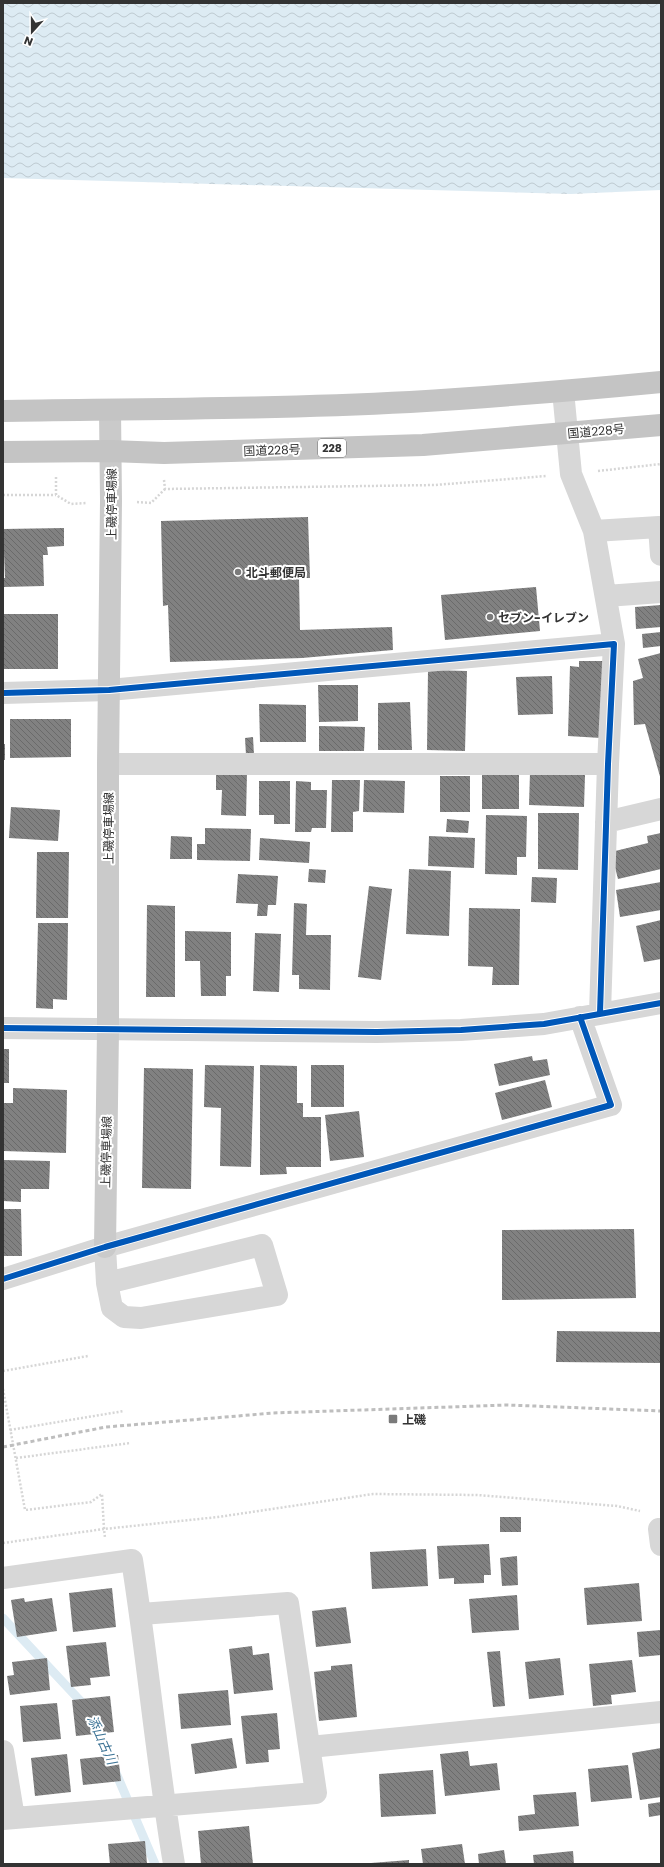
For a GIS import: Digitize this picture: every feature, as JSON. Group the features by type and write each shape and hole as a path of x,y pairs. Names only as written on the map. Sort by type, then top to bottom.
{"highway":[{"path":"3,411 165,410 409,402 661,382"},
{"name":"国道228号","path":"3,452 110,451 164,453 423,445 661,425"}],"main road":[{"name":"上磯停車場線","path":"105,1246 108,1030 108,764 111,509 110,410"}],"street":[{"path":"3,1279 105,1246 611,1105 590,1015 606,822 614,644 594,531 571,474 562,391"},
{"path":"594,531 660,526 661,555"},
{"path":"606,596 661,592"},
{"path":"3,692 109,690 614,644"},
{"path":"108,764 608,764"},
{"path":"606,822 661,809"},
{"path":"3,1028 377,1032 461,1030 529,1025 661,1003"},
{"path":"105,1246 107,1283 112,1308 124,1317 141,1318 277,1295 262,1245 107,1283"},
{"path":"3,1578 132,1560 141,1614 164,1806 174,1864"},
{"path":"3,1751 8,1819 316,1793 288,1603 141,1614"},
{"path":"310,1747 661,1712"}],"path":[{"path":"3,495 56,495"},
{"path":"3,1370 88,1356"},
{"path":"3,1390 25,1510 91,1502 102,1494 108,1563"},
{"path":"10,1430 124,1411"},
{"path":"16,1458 130,1443"},
{"path":"3,1543 104,1529 218,1517 373,1494 477,1495 617,1506 655,1515 660,1537"}],"water":[{"path":"3,3 661,3 661,190 571,194 3,178"}],"building":[{"path":"308,517 310,578 299,578 300,630 392,627 393,650 302,658 170,662 168,605 163,606 161,521"},
{"path":"64,528 64,546 47,547 48,555 43,555 44,586 3,587 3,578 5,578 3,529"},
{"path":"536,587 540,631 445,640 441,595"},
{"path":"661,605 661,627 636,629 635,607"},
{"path":"3,614 58,614 58,669 3,669"},
{"path":"661,632 661,646 643,648 642,634"},
{"path":"661,653 661,780 645,724 634,725 633,681 643,678 638,659"},
{"path":"579,661 603,661 601,738 568,736 570,666 579,667"},
{"path":"428,670 467,671 465,751 427,750"},
{"path":"552,676 553,714 518,715 516,677"},
{"path":"318,685 358,685 358,721 319,722"},
{"path":"410,702 412,750 378,750 378,703"},
{"path":"259,704 306,705 306,742 260,742"},
{"path":"10,719 71,719 71,757 10,758"},
{"path":"319,726 365,727 364,751 319,751"},
{"path":"253,737 254,755 246,755 245,738"},
{"path":"3,744 5,744 5,760 3,760"},
{"path":"216,771 247,773 246,816 221,815 222,790 216,790"},
{"path":"530,773 585,775 584,807 529,805"},
{"path":"482,774 519,774 519,809 482,809"},
{"path":"440,776 470,776 470,812 440,812"},
{"path":"332,780 360,780 359,811 353,812 353,832 331,832"},
{"path":"364,780 405,781 404,813 363,812"},
{"path":"259,781 290,781 290,824 274,824 274,815 259,815"},
{"path":"296,781 311,782 311,790 327,790 326,828 312,828 311,832 295,832"},
{"path":"11,807 60,810 58,841 9,838"},
{"path":"538,813 579,813 578,870 538,869"},
{"path":"486,815 527,816 526,857 517,857 517,875 485,874"},
{"path":"447,819 469,821 468,833 446,832"},
{"path":"205,828 251,829 250,861 197,860 197,844 205,844"},
{"path":"661,833 661,869 618,879 611,852 648,843 647,836"},
{"path":"171,836 192,837 192,859 170,859"},
{"path":"429,836 475,838 474,868 428,866"},
{"path":"260,838 310,842 309,863 259,860"},
{"path":"37,852 69,852 68,918 36,918"},
{"path":"309,869 326,870 325,883 308,882"},
{"path":"409,869 451,871 449,936 406,934"},
{"path":"238,874 278,876 276,905 268,905 267,916 257,916 258,904 236,903"},
{"path":"532,877 557,878 556,903 531,902"},
{"path":"661,882 661,910 620,917 616,890"},
{"path":"369,886 392,889 381,980 358,977"},
{"path":"294,903 307,904 306,935 331,935 330,990 299,989 299,975 292,975"},
{"path":"147,905 175,906 175,997 146,997"},
{"path":"469,908 520,909 519,985 492,985 493,967 468,966"},
{"path":"661,920 661,959 644,962 636,926"},
{"path":"38,923 68,923 67,1000 53,999 53,1009 36,1008"},
{"path":"185,931 231,932 231,976 226,976 226,996 201,996 200,961 185,961"},
{"path":"255,933 281,934 279,992 253,991"},
{"path":"3,1049 9,1049 9,1083 3,1083"},
{"path":"532,1056 533,1061 547,1059 550,1075 499,1086 494,1064"},
{"path":"205,1065 254,1066 251,1167 220,1166 221,1108 204,1107"},
{"path":"260,1065 297,1066 297,1103 303,1103 303,1117 321,1117 321,1167 286,1167 287,1174 260,1175"},
{"path":"311,1065 344,1065 344,1107 311,1107"},
{"path":"144,1068 193,1069 191,1189 142,1188"},
{"path":"545,1080 552,1107 502,1120 495,1093"},
{"path":"13,1088 67,1090 66,1153 3,1151 3,1103 13,1103"},
{"path":"359,1111 364,1157 330,1161 325,1115"},
{"path":"3,1160 50,1161 49,1189 21,1189 21,1202 3,1201"},
{"path":"3,1209 21,1209 22,1256 3,1256"},
{"path":"634,1229 636,1298 502,1300 502,1230"},
{"path":"557,1331 661,1332 661,1363 556,1362"},
{"path":"500,1517 521,1517 521,1532 500,1532"},
{"path":"489,1544 491,1575 484,1575 484,1583 454,1584 454,1578 439,1579 437,1546"},
{"path":"426,1549 428,1586 372,1589 370,1552"},
{"path":"517,1556 518,1585 502,1586 500,1558"},
{"path":"639,1583 642,1621 587,1625 584,1588"},
{"path":"112,1588 116,1627 73,1632 69,1593"},
{"path":"517,1595 519,1630 472,1633 469,1599"},
{"path":"24,1598 25,1602 52,1598 57,1631 17,1637 11,1600"},
{"path":"346,1607 351,1643 316,1647 312,1611"},
{"path":"661,1630 661,1655 639,1657 637,1632"},
{"path":"106,1642 110,1676 90,1678 91,1685 71,1687 66,1646"},
{"path":"252,1646 253,1655 269,1653 273,1690 234,1694 229,1649"},
{"path":"500,1651 505,1706 493,1707 487,1652"},
{"path":"47,1658 50,1690 10,1695 7,1676 14,1675 12,1662"},
{"path":"560,1658 564,1695 529,1699 525,1662"},
{"path":"632,1660 636,1692 611,1695 612,1704 593,1706 589,1664"},
{"path":"352,1664 357,1717 319,1721 314,1672 331,1670 331,1666"},
{"path":"228,1690 231,1725 181,1729 178,1694"},
{"path":"110,1696 114,1732 76,1736 72,1700"},
{"path":"57,1703 61,1739 23,1742 20,1706"},
{"path":"277,1713 280,1749 268,1750 269,1762 246,1764 241,1716"},
{"path":"232,1738 237,1768 195,1774 191,1744"},
{"path":"661,1748 661,1797 640,1800 632,1753"},
{"path":"468,1751 470,1766 497,1763 500,1790 445,1796 440,1754"},
{"path":"67,1754 71,1792 35,1796 31,1758"},
{"path":"118,1755 121,1781 83,1785 80,1759"},
{"path":"628,1765 632,1798 591,1802 588,1769"},
{"path":"433,1770 436,1814 381,1817 379,1774"},
{"path":"576,1792 579,1826 519,1831 518,1816 535,1814 533,1795"},
{"path":"661,1802 661,1815 649,1817 648,1804"},
{"path":"249,1826 253,1864 201,1864 198,1831"},
{"path":"145,1841 147,1864 110,1864 108,1844"},
{"path":"462,1844 465,1864 423,1864 421,1849"},
{"path":"504,1850 506,1864 479,1864 478,1854"},
{"path":"573,1851 574,1864 534,1864 533,1855"},
{"path":"409,1860 409,1864 371,1864 371,1863"}],"waterway":[{"name":"添山古川","path":"3,1618 86,1707"},
{"name":"添山古川","path":"95,1724 155,1864"}],"railway":[{"path":"3,1447 106,1427 273,1413 508,1405 661,1411"}],"cycle path":[{"path":"3,693 109,690 614,644 608,764 600,1013"},
{"path":"3,1028 377,1032 461,1030 544,1024 661,1003"},
{"path":"3,1279 105,1247 611,1105 580,1017"}],"place":[{"name":"北斗郵便局","path":"238,572"},
{"name":"セブン-イレブン","path":"490,617"},
{"name":"上磯","path":"393,1419"}]}
